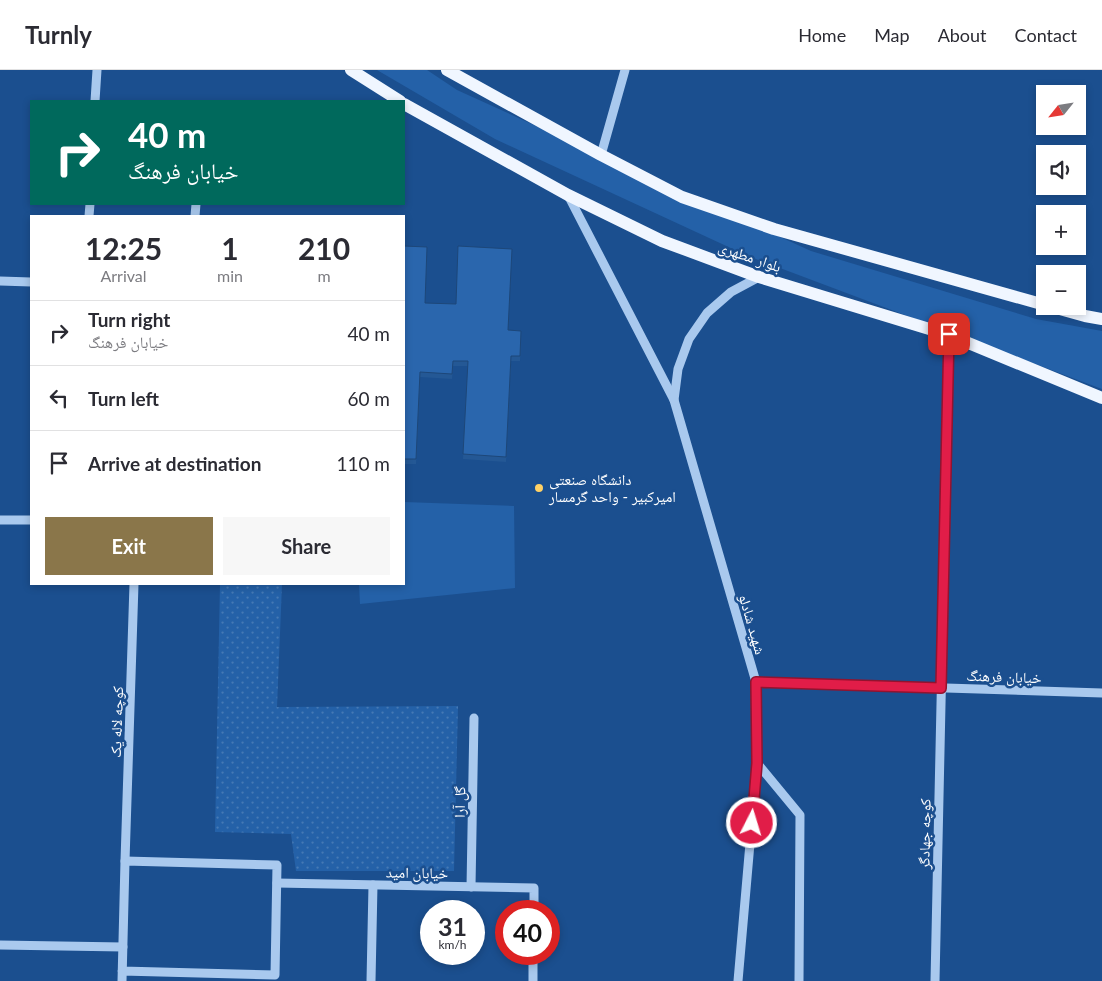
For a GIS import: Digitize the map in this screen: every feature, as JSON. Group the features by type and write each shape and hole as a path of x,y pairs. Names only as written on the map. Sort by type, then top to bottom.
{"main road":[{"path":"351,70 398,100"},
{"path":"446,70 682,197 774,229 1036,302"},
{"name":"بلوار مطهری","path":"405,105 568,195 662,241 759,277 949,334 1102,398"},
{"path":"1081,315 1102,319"}],"street":[{"path":"95,100 96,70"},
{"path":"601,155 625,70"},
{"path":"568,195 674,400"},
{"path":"674,400 678,369 689,339 707,313 731,292 759,277"},
{"path":"0,281 30,282"},
{"name":"کوچه جهادگر","path":"935,981 949,334"},
{"name":"شهید شادلو","path":"674,400 756,682 757,763 738,981"},
{"path":"0,520 30,520"},
{"name":"کوچه لاله یک","path":"122,981 134,585"},
{"name":"خیابان فرهنگ","path":"756,682 1102,693"},
{"name":"گل آرا","path":"471,887 474,718"},
{"path":"757,763 800,815 799,981"},
{"path":"122,971 275,978 278,865 125,861"},
{"name":"خیابان امید","path":"277,883 534,888 534,900"},
{"path":"371,981 373,885"},
{"path":"0,945 122,947"},
{"path":"532,981 533,965"}],"shaded area":[{"path":"377,70 427,70 457,90 811,251 1036,319 1102,331 1102,389 748,256 495,139"},
{"path":"405,502 514,506 515,588 360,604 359,585 405,585"},
{"path":"220,585 282,585 277,707 458,706 454,871 296,871 291,834 215,832"}],"building":[{"path":"405,246 427,247 425,303 456,304 458,246 512,249 508,330 521,331 520,356 511,356 506,457 463,454 468,361 453,361 452,374 420,372 416,459 405,459"}],"place":[{"name":"دانشگاه صنعتی امیرکبیر - واحد گرمسار","path":"539,488"}],"route":[{"path":"752,823 757,763 756,682 941,688 949,334"}]}
